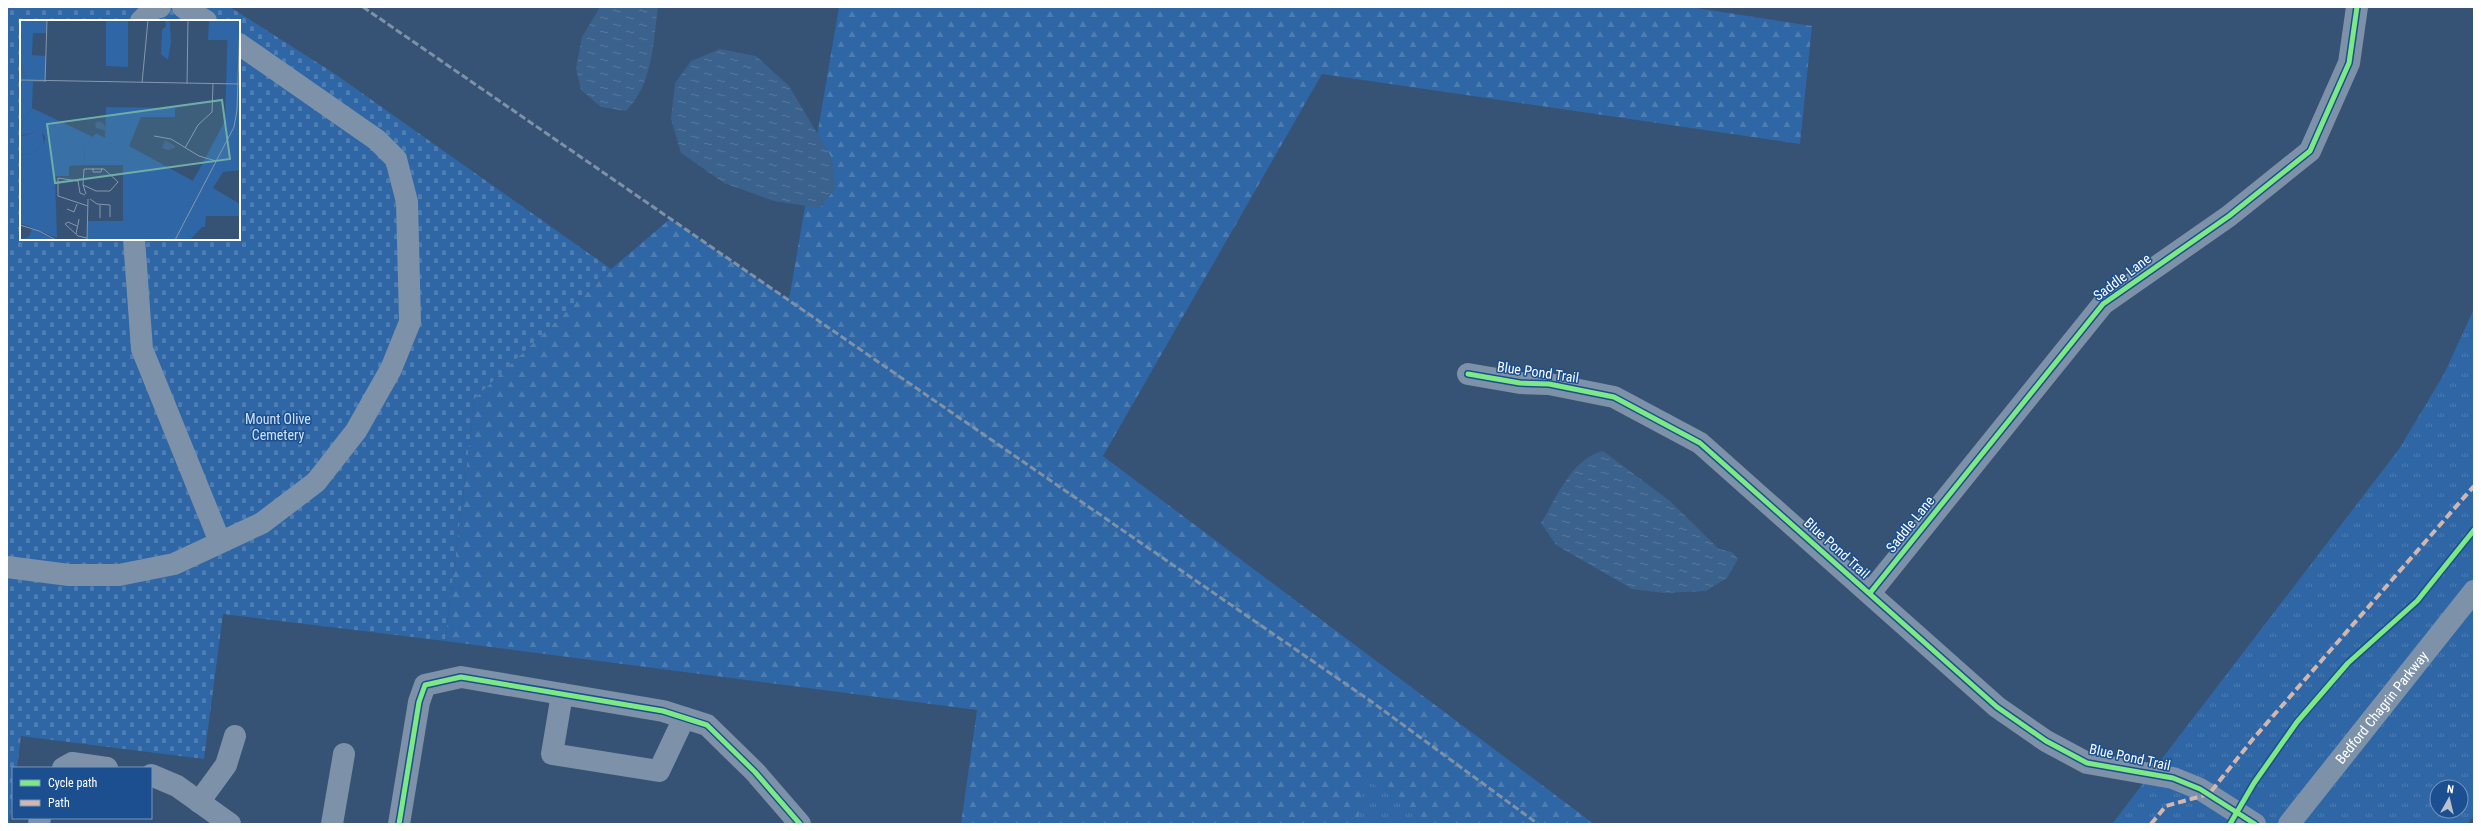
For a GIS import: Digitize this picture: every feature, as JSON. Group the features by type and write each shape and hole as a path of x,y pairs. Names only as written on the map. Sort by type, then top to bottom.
{"street":[{"path":"142,20 153,9 160,7"},
{"path":"183,7 204,20"},
{"name":"Saddle Lane","path":"1870,593 2103,304 2229,216 2310,151 2349,63 2357,7"},
{"path":"7,567 69,575 120,575 174,564 262,523 316,482 356,431 391,369 410,322 408,202 396,159 377,140 240,45"},
{"path":"134,240 142,349 220,542"},
{"name":"Blue Pond Trail","path":"1468,374 1520,382 1549,384 1614,397 1700,443 1997,706 2046,741 2087,763 2173,778 2200,788 2255,824"},
{"name":"Bedford Chagrin Parkway","path":"2289,824 2474,591"},
{"path":"399,824 419,702 425,685 460,677 663,711 707,725 755,772 800,824"},
{"path":"562,694 552,754 659,771 684,718"},
{"path":"199,802 226,765 235,736"},
{"path":"332,824 344,754"},
{"path":"65,767 72,763 100,767"},
{"path":"152,775 177,786 230,824"}],"green space":[{"name":"Mount Olive Cemetery","path":"7,7 230,7 335,74 611,269 475,398 445,641 223,614 204,759 21,736 17,767 12,767 12,803 9,824 7,824"},
{"path":"839,7 1690,7 1812,26 1800,144 1322,74 1103,456 1594,824 961,824 977,710 445,641 475,398 611,269 670,219 789,300"},
{"path":"2474,309 2474,816 2467,824 2112,824 2399,449 2444,374"},
{"path":"1365,778 1430,824 1358,824"}],"water":[{"path":"600,7 658,7 653,49 647,76 635,100 626,111 601,107 581,90 576,68 582,37"},
{"path":"720,49 756,56 789,86 832,158 835,189 820,208 774,201 724,183 681,153 671,119 675,83 691,61"},
{"path":"1603,451 1670,501 1719,549 1732,552 1738,559 1727,578 1706,591 1664,593 1632,589 1556,545 1541,523 1559,491 1574,470 1592,455"}],"railway":[{"path":"363,7 1372,702 1538,824"}],"marked path":[{"path":"2151,824 2166,806 2209,794 2253,739 2474,486"}],"cycle path":[{"path":"1870,593 2103,304 2229,216 2310,151 2349,63 2357,7"},
{"path":"1468,374 1520,383 1549,384 1614,397 1700,443 1997,707 2046,741 2087,763 2173,778 2200,789 2255,824"},
{"path":"2230,824 2254,783 2297,722 2348,663 2417,601 2474,530"},
{"path":"399,824 419,702 425,685 461,677 663,711 707,725 755,772 800,824"}]}
